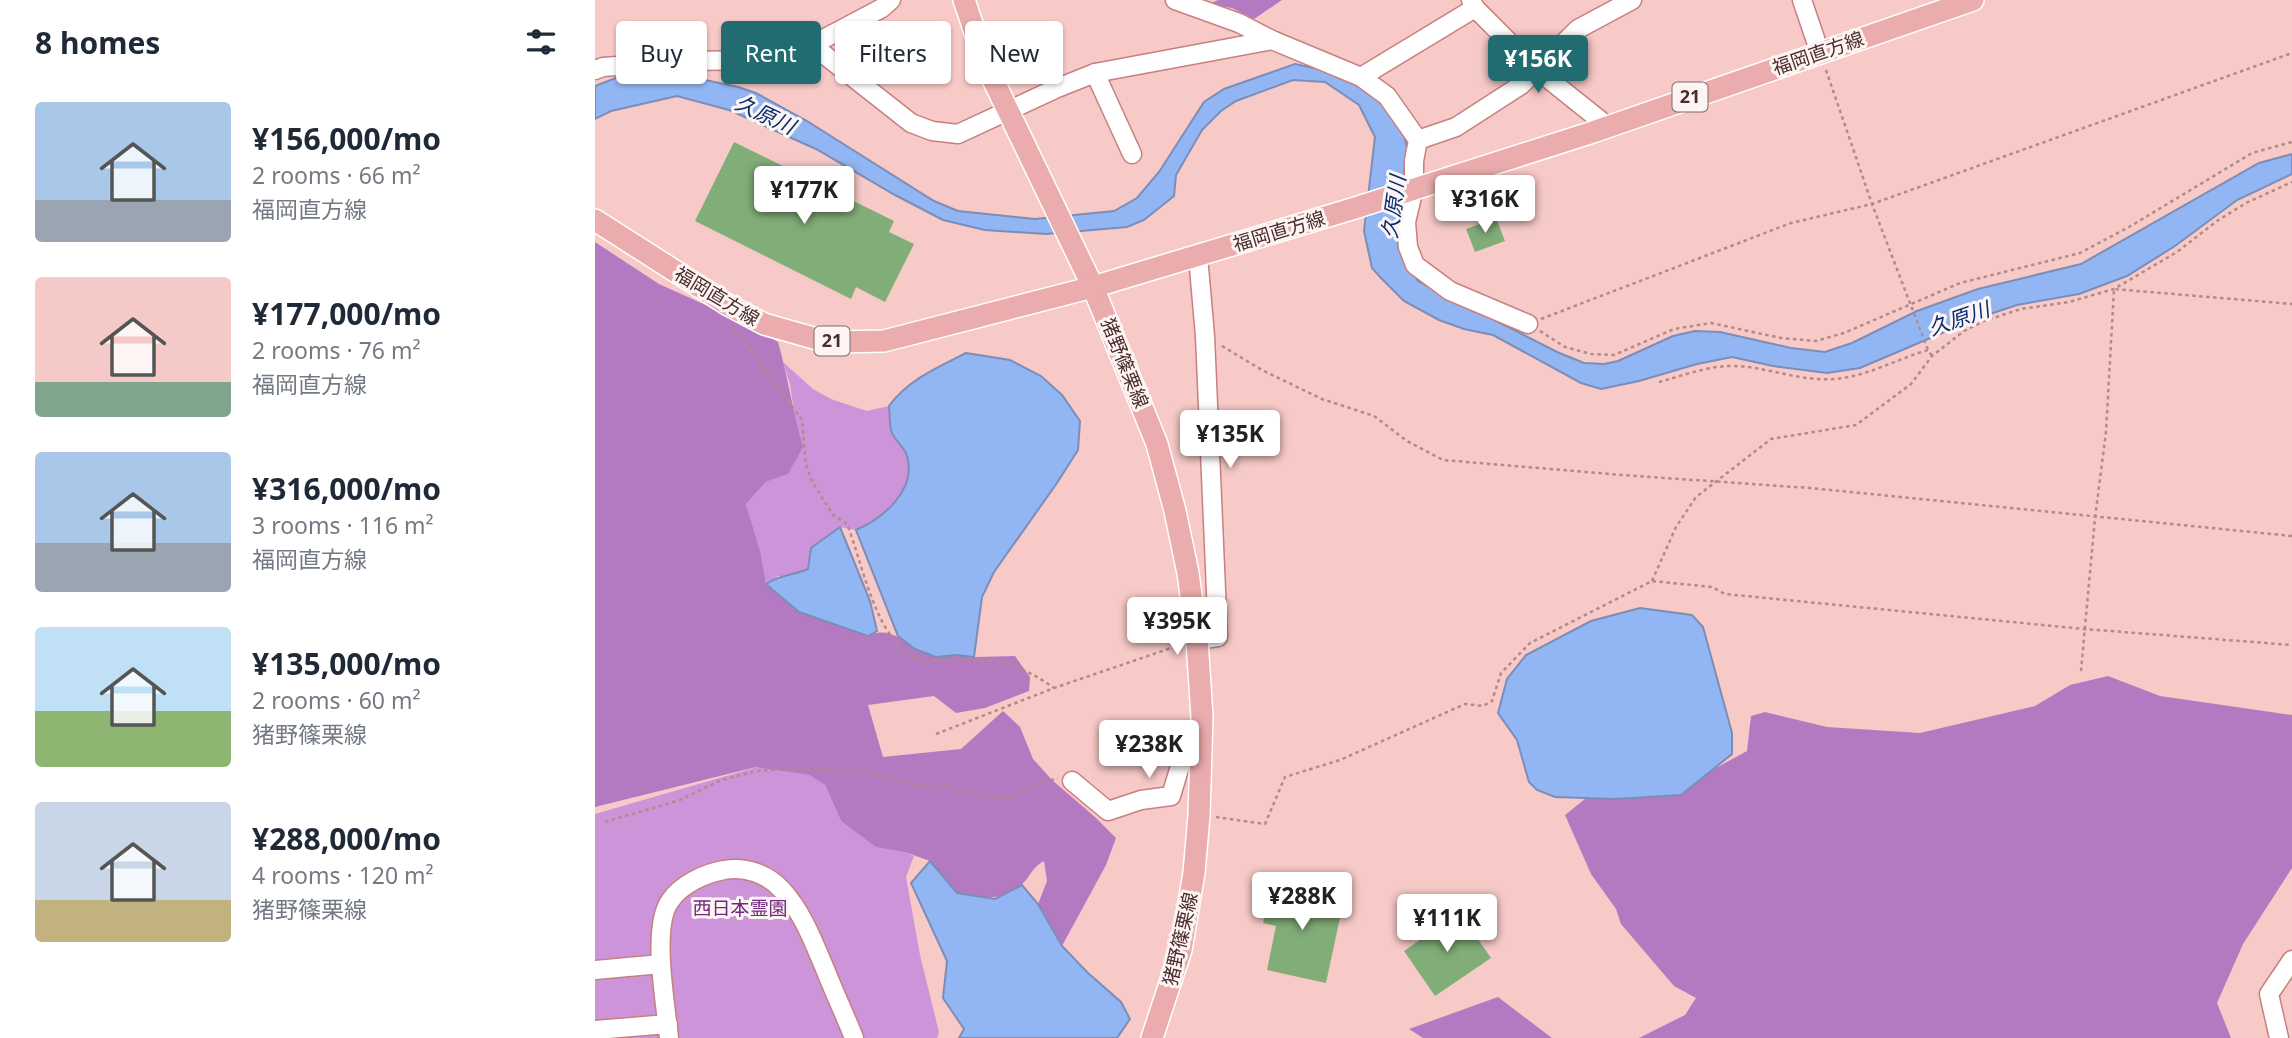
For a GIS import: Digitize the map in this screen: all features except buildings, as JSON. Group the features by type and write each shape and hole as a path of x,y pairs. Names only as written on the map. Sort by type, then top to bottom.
{"main road":[{"name":"猪野篠栗線","path":"964,0 986,65 1093,287 1157,444 1183,548 1197,640 1202,717 1199,815 1194,873 1181,950 1152,1038"},
{"name":"福岡直方線","path":"595,220 728,305 764,324 837,342 884,341 1093,287 1355,208 1604,128 1973,0"}],"street":[{"path":"821,40 891,0"},
{"path":"1175,0 1239,23 1272,40 1361,77 1387,96 1418,140 1406,222 1408,247 1415,265 1450,291 1528,324"},
{"path":"1418,140 1456,127 1521,85 1578,29 1632,0"},
{"path":"1802,0 1819,53"},
{"path":"1361,77 1473,4 1536,69 1601,121 1604,128"},
{"path":"821,52 911,123 932,131 958,134 1095,73 1272,40"},
{"path":"595,70 603,67 686,61 721,61"},
{"path":"1095,73 1132,154"},
{"path":"1197,640 1218,637 1205,336 1198,256"},
{"path":"1072,781 1108,811 1142,800 1171,796 1183,756 1201,752"},
{"path":"595,1030 669,1031 661,964 664,918 669,901 707,873 736,868 760,873 780,887 795,904 811,933 855,1038"},
{"path":"2279,1038 2269,994 2292,960"},
{"path":"595,970 661,964"}],"path":[{"path":"1819,53 1909,305 1932,356"},
{"path":"1528,324 1791,223 1872,204 2292,53"},
{"path":"1528,324 1565,347 1591,354 1614,355 1674,329 1711,323 1781,338 1816,341 1844,334 1960,283 2080,253 2129,227 2252,153 2292,142"},
{"path":"1652,581 1676,527 1696,497 1771,439 1856,425 1911,384 1932,356 1964,331 1983,321 2021,309 2069,302 2114,289 2177,252 2217,221 2246,203 2292,182"},
{"path":"2114,289 2292,304"},
{"path":"2081,671 2106,432 2114,289"},
{"path":"728,305 726,311 736,333 802,420 806,465 812,481 833,515 847,524 883,625 894,643 909,656 919,660 1001,661 1021,667 1054,688"},
{"path":"1205,336 1262,370 1310,393 1374,416 1407,441 1443,460 1810,488 2292,537"},
{"path":"1659,382 1727,366 1766,370 1797,378 1835,379 1870,371 1928,350"},
{"path":"1199,815 1265,824 1285,777 1340,760 1465,704 1483,706 1492,701 1501,673 1530,643 1652,581 1712,587 1725,594 2084,629 2292,645"},
{"path":"936,734 1054,688 1197,640"},
{"path":"605,822 680,800 719,781 756,771 801,768 864,772 923,787 941,786 995,798 1009,798 1043,781 1072,781"}],"green space":[{"path":"783,362 813,389 831,399 867,411 889,406 892,433 907,453 910,476 902,493 875,522 856,530 840,527 829,536 808,569 792,576 778,576 766,584 761,554 746,504 766,482 788,474 796,424 790,384"},
{"name":"西日本霊園","path":"757,767 809,775 825,785 841,821 914,856 906,877 920,955 939,1032 937,1038 595,1038 595,814"}],"shaded area":[{"path":"1218,0 1282,0 1254,19 1232,8 1209,4"},
{"path":"595,242 659,284 748,324 778,342 803,447 788,474 766,482 746,504 761,554 766,584 799,612 868,636 877,633 893,635 933,656 1015,656 1030,677 1029,691 985,708 956,713 934,696 868,705 883,757 961,749 1003,711 1020,727 1033,759 1052,780 1116,838 1106,865 1062,946 1038,904 1047,881 1044,861 1021,885 1006,894 990,897 957,893 930,861 905,852 876,847 841,821 825,785 809,775 756,767 595,807"},
{"path":"2108,676 2160,696 2292,715 2292,868 2243,944 2217,1003 2231,1038 1639,1038 1685,1015 1696,998 1674,986 1621,924 1616,909 1591,874 1565,815 1585,799 1681,795 1705,774 1747,751 1751,716 1765,712 1827,727 1920,733 2035,706 2070,685"},
{"path":"1498,997 1552,1038 1423,1038 1409,1029"}],"water":[{"name":"久原川","path":"1295,64 1336,73 1365,87 1387,106 1404,133 1407,149 1397,229 1399,250 1418,281 1584,363 1604,364 1618,361 1673,336 1695,331 1720,332 1791,348 1825,352 1852,343 1917,311 1978,289 2081,264 2259,163 2292,154 2292,174 2237,200 2175,246 2127,276 2079,294 2017,305 1975,319 1860,368 1827,373 1732,357 1601,389 1581,383 1493,335 1439,320 1404,301 1372,268 1364,231 1375,137 1359,105 1325,82 1293,80 1236,101 1221,111 1202,130 1176,175 1174,196 1144,220 1127,227 1046,234 985,230 943,220 816,149 729,110 677,96 611,111 595,119 595,86 616,78 616,84 707,84 707,80 738,87 756,93 807,121 934,201 958,211 1035,219 1114,211 1137,198 1159,172 1204,102 1224,89"},
{"path":"966,353 1010,360 1041,376 1062,395 1080,421 1078,450 994,572 982,597 974,657 936,657 915,649 898,636 856,530 887,510 903,491 907,480 907,456 892,433 889,406 914,381"},
{"path":"840,527 870,601 877,631 868,636 799,612 766,584 808,569 811,548"},
{"path":"1640,608 1692,615 1703,627 1732,733 1732,754 1681,795 1615,799 1555,797 1537,790 1529,782 1517,740 1498,713 1507,679 1526,655 1591,621"},
{"path":"930,861 957,893 995,899 1022,885 1038,904 1062,946 1121,1002 1130,1019 1117,1038 959,1038 964,1029 943,998 947,961 911,883"}]}
